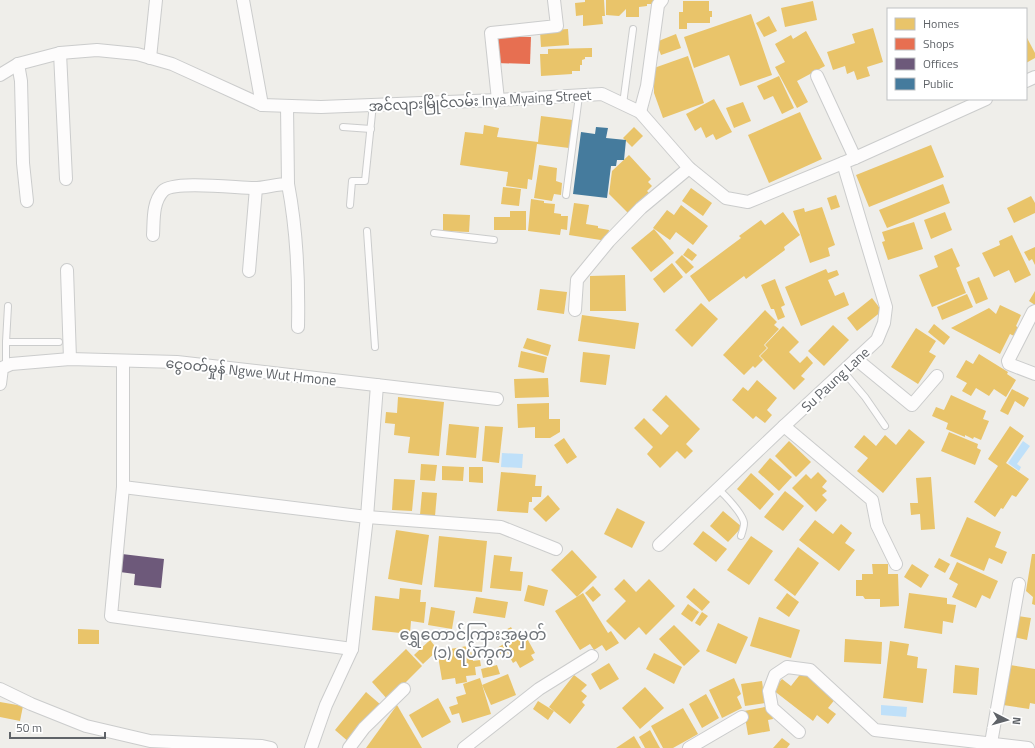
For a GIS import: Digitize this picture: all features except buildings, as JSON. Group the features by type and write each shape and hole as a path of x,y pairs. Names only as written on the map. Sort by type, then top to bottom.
{"street":[{"path":"150,58 156,0"},
{"path":"243,0 262,105"},
{"path":"498,100 490,33 557,26 554,0"},
{"path":"640,112 647,86 658,6 662,0"},
{"name":"အင်လျားမြိုင်လမ်း Inya Myaing Street","path":"0,75 18,64 60,53 97,50 137,54 172,64 262,105 287,106 498,100 602,94 640,112 689,168 726,198 748,202 849,161 984,100"},
{"path":"60,53 66,179"},
{"path":"18,64 21,81 23,164 27,202"},
{"name":"Su Paung Lane","path":"659,545 877,340 884,323 886,307 849,161 817,76"},
{"path":"287,106 288,184 296,240 299,297 298,327"},
{"path":"575,310 577,280 609,241 641,208 689,168"},
{"path":"153,235 156,201 164,190 174,186 194,185 256,188 288,184"},
{"path":"249,271 256,188"},
{"path":"67,270 70,359"},
{"path":"1035,311 1033,312 1008,361 1009,364 1035,374"},
{"name":"ငွေဝတ်မှုန် Ngwe Wut Hmone","path":"6,366 11,364 70,359 177,362 497,399"},
{"path":"856,359 912,405 937,376"},
{"path":"124,361 123,487 111,616 352,649"},
{"path":"0,384 2,368 6,366"},
{"path":"311,748 326,705 352,649 367,517 377,385"},
{"path":"784,426 872,500 877,525 896,564"},
{"path":"123,487 367,517 501,528 556,549"},
{"path":"991,743 1019,584"},
{"path":"464,748 539,689 592,656"},
{"path":"799,732 772,708 769,691 775,675 787,667 810,670 875,730 1028,748"},
{"path":"0,689 31,704 86,726 150,741 262,746 270,748"},
{"path":"349,748 364,728 404,689"},
{"path":"689,748 742,717"}],"lane":[{"path":"623,104 634,29"},
{"path":"566,195 579,96"},
{"path":"350,205 352,181 365,181 373,104"},
{"path":"343,127 371,129"},
{"path":"367,231 375,347"},
{"path":"434,234 494,240"},
{"path":"6,366 8,306"},
{"path":"6,342 59,342"},
{"path":"843,371 865,397 885,426"},
{"path":"718,489 727,497 742,518 744,523 741,536"}],"water":[{"path":"1023,441 1030,446 1017,464 1021,467 1019,471 1008,463"},
{"path":"502,453 523,454 522,468 501,467"},
{"path":"881,705 907,707 906,717 881,715"}],"district":[{"name":"ရွှေတောင်ကြားအမှတ် (၁) ရပ်ကွက်","path":"473,643"}]}
